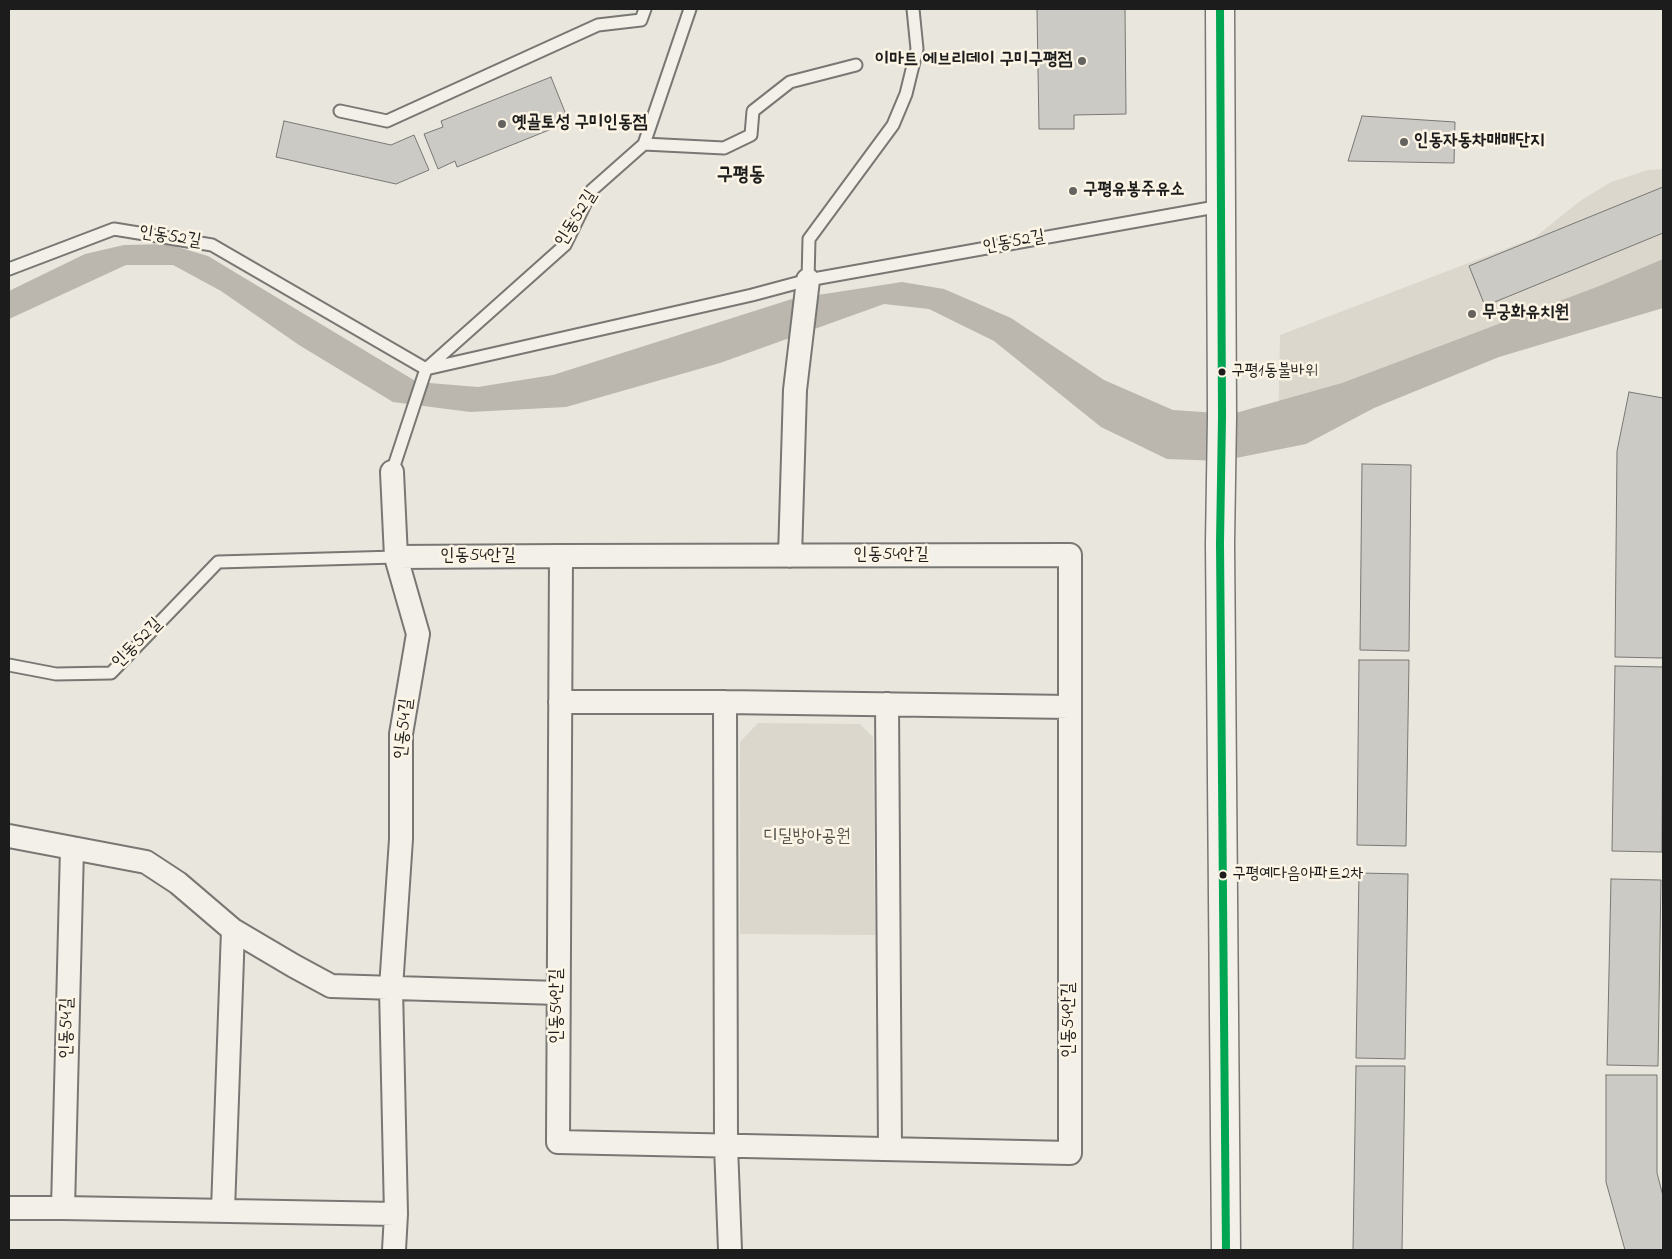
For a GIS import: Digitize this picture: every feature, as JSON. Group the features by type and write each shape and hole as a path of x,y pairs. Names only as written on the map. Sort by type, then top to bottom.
{"main road":[{"path":"1220,9 1222,417 1220,543 1226,1250"}],"street":[{"path":"790,556 795,390 808,280"},
{"name":"인동54길","path":"392,472 396,557 418,634 401,734 401,839 391,988 396,1214 394,1250"},
{"name":"인동54안길","path":"396,557 561,556 1070,555 1070,1153 558,1142 561,556"},
{"path":"560,702 725,702 1070,707"},
{"path":"725,702 726,1146 730,1250"},
{"path":"887,704 890,1149"},
{"path":"9,836 146,862 178,883 233,930 331,986 558,993"},
{"name":"인동54길","path":"63,1208 72,848"},
{"path":"224,1210 233,930"},
{"path":"9,1208 396,1214"}],"lane":[{"path":"340,111 387,121 598,25 641,20 645,9"},
{"name":"인동52길","path":"426,369 565,245 592,190 644,144 690,9"},
{"path":"808,280 809,239 893,125 906,94 917,49 913,9"},
{"path":"644,144 724,148 751,135 753,111 790,82 856,65"},
{"name":"인동52길","path":"9,269 114,230 212,245 426,369 752,295 808,280 1221,206"},
{"path":"392,472 426,369"},
{"name":"인동52길","path":"9,665 56,674 111,673 218,562 396,557"}],"shaded area":[{"name":"무궁화유치원","path":"1663,169 1663,292 1278,440 1280,335 1534,238 1580,201 1611,182 1648,170"},
{"path":"167,244 208,256 417,382 478,387 553,375 792,299 902,282 944,289 1011,318 1104,380 1173,410 1232,414 1342,383 1602,285 1663,259 1663,308 1499,357 1374,408 1306,444 1221,461 1167,459 1101,427 994,341 929,309 884,304 720,363 566,407 470,412 393,402 299,345 221,291 173,265 126,265 9,319 9,291 85,254 124,245"}],"green space":[{"name":"디딜방아공원","path":"758,723 860,724 873,737 875,935 740,934 740,742"}],"building":[{"name":"이마트 에브리데이 구미구평점","path":"1037,9 1125,9 1126,114 1074,115 1074,129 1039,129"},
{"name":"옛골토성 구미인동점","path":"551,77 569,122 457,167 455,161 438,169 424,134 443,127 441,121"},
{"name":"인동자동차매매단지","path":"1362,116 1455,122 1454,163 1348,161"},
{"path":"284,121 391,145 414,135 429,170 396,184 276,157"},
{"path":"1663,187 1663,233 1485,306 1469,266"},
{"path":"1629,392 1663,398 1663,658 1615,657 1617,451"},
{"path":"1362,464 1411,465 1409,651 1360,650"},
{"path":"1359,660 1409,660 1406,846 1357,845"},
{"path":"1615,666 1663,667 1662,852 1612,851"},
{"path":"1359,873 1408,874 1405,1059 1356,1058"},
{"path":"1611,879 1661,880 1658,1066 1607,1065"},
{"path":"1356,1066 1405,1066 1402,1250 1353,1250"},
{"path":"1606,1075 1657,1075 1657,1173 1663,1196 1663,1250 1625,1250 1606,1182"}],"transit line":[{"path":"1220,9 1222,417 1220,543 1226,1250"}],"place":[{"name":"이마트 에브리데이 구미구평점","path":"1082,61"},
{"name":"옛골토성 구미인동점","path":"502,124"},
{"name":"인동자동차매매단지","path":"1404,142"},
{"name":"구평유봉주유소","path":"1073,191"},
{"name":"무궁화유치원","path":"1472,314"},
{"name":"구평1동불바위","path":"1222,372"},
{"name":"구평예다음아파트2차","path":"1223,875"}],"district":[{"name":"구평동","path":"741,177"}]}
